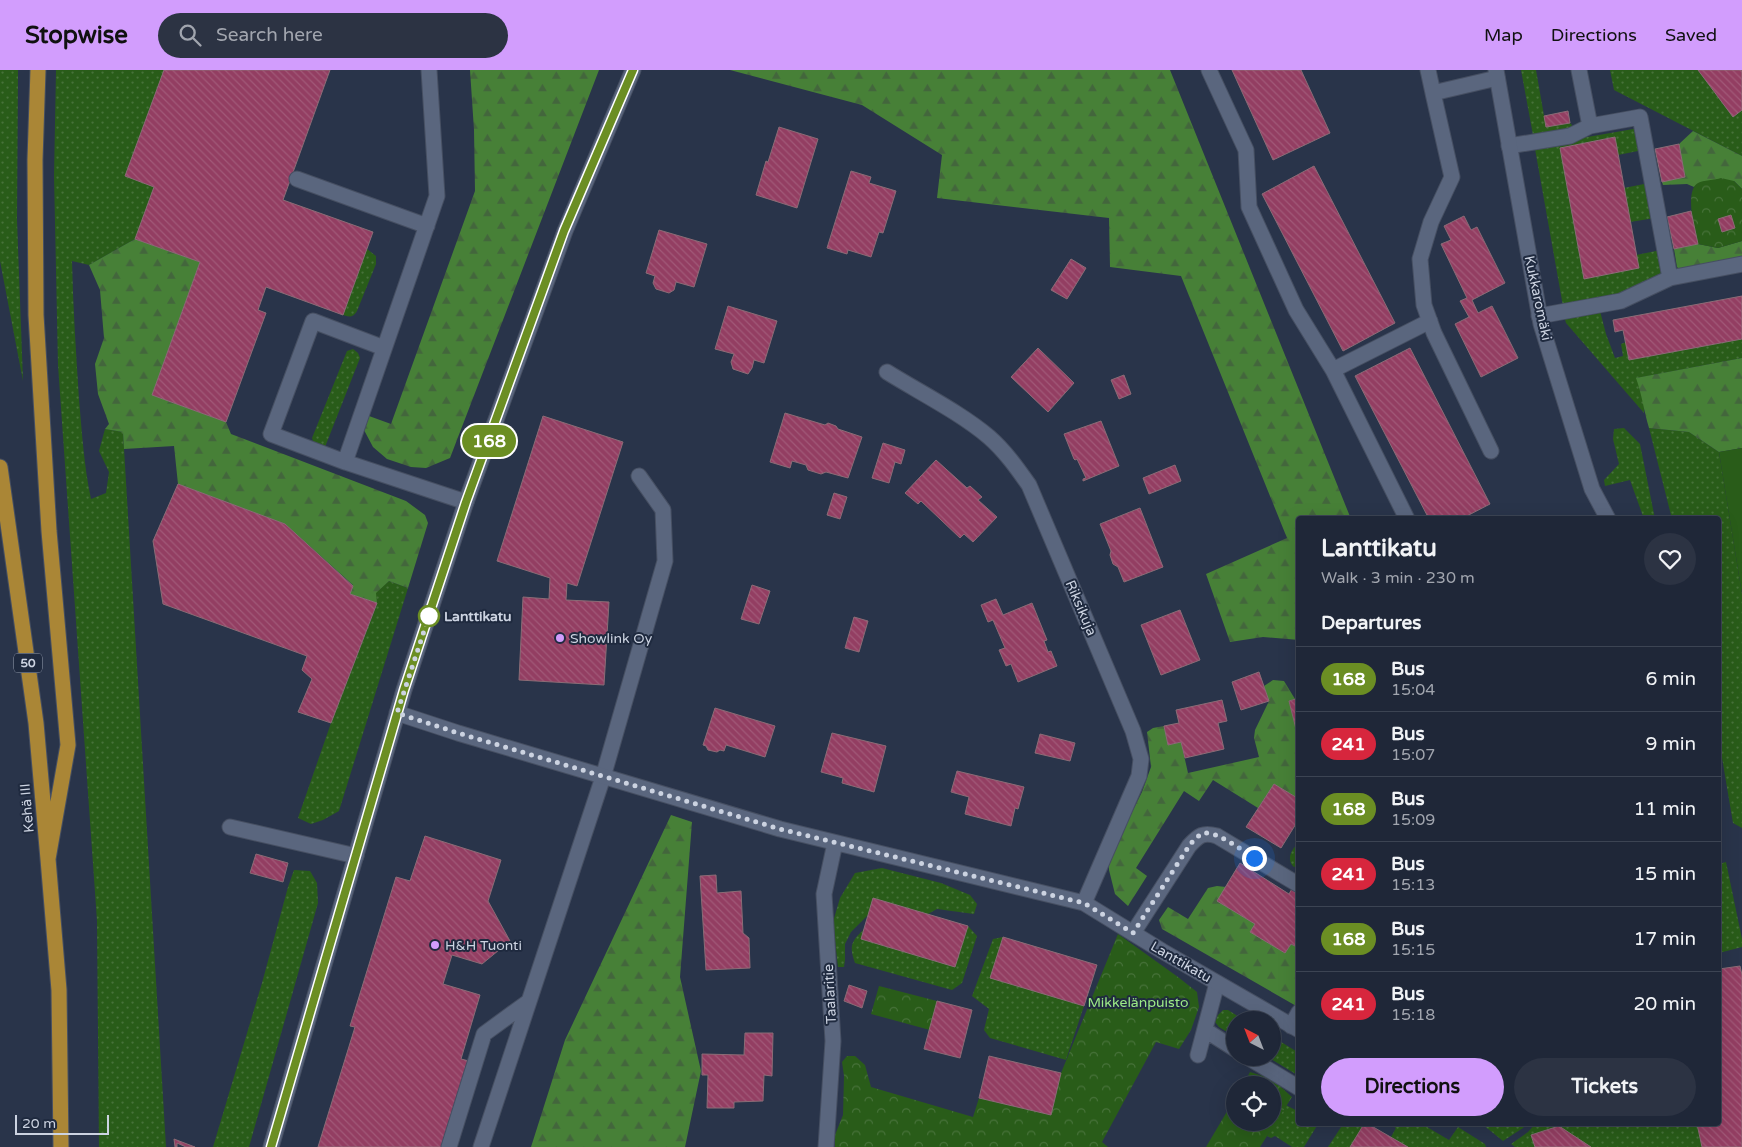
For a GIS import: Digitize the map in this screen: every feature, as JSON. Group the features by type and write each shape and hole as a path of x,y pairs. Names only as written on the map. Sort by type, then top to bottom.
{"highway":[{"path":"38,70 35,160 36,315 49,531 68,745 48,859"},
{"name":"Kehä III","path":"0,468 36,723 59,990 60,1147"}],"street":[{"path":"345,462 437,196 429,70"},
{"path":"271,1147 397,713 466,502 564,231 633,70"},
{"path":"1209,70 1246,150 1249,207 1296,310 1333,370 1406,516"},
{"path":"1428,70 1452,177 1431,222 1420,259 1424,305 1434,333 1490,451"},
{"path":"1579,70 1590,126"},
{"path":"1433,93 1496,74"},
{"name":"Kukkaromäki","path":"1496,74 1539,316 1592,489 1606,516"},
{"path":"1509,146 1570,136 1590,126 1640,117 1670,278"},
{"path":"297,179 427,226"},
{"path":"1539,316 1621,301 1670,278 1742,264"},
{"path":"1333,370 1430,321"},
{"path":"384,348 314,322 271,434 345,462 466,502"},
{"name":"Riksikuja","path":"887,372 954,412 988,436 1011,460 1029,485 1133,731 1141,759 1139,776 1084,903"},
{"path":"481,1147 603,776 665,561 663,510 639,476"},
{"name":"Lanttikatu","path":"397,713 780,829 1084,903 1295,1028"},
{"path":"230,827 356,856"},
{"path":"1133,933 1189,846 1198,836 1205,833 1217,836 1296,883"},
{"name":"Taalaritie","path":"826,1147 833,1041 824,894 835,843"},
{"path":"1198,1055 1217,983"},
{"path":"449,1147 484,1034 528,1002"},
{"path":"1205,1030 1226,1043"},
{"path":"1262,1066 1296,1086"}],"green space":[{"path":"0,70 18,70 17,220 23,381 0,261"},
{"path":"56,70 164,70 125,176 154,187 135,239 89,265 72,261 79,399 85,462 91,499 106,493 109,472 99,451 105,429 123,432 166,1147 99,1147 97,921 58,365 54,176"},
{"path":"470,70 599,70 450,458 426,468 411,467 387,459 373,447 364,430 369,416 391,424 475,191 474,130"},
{"path":"730,70 1170,70 1350,516 1296,516 1296,640 1263,637 1230,642 1206,574 1287,538 1181,276 1110,267 1109,218 937,198 942,155 862,105"},
{"path":"1521,70 1536,70 1546,127 1570,123 1572,125 1570,130 1533,135"},
{"path":"1610,70 1698,70 1733,117 1742,110 1742,156 1614,90"},
{"path":"1639,128 1643,150 1618,155 1614,137 1560,148 1584,279 1639,268 1636,255 1661,250 1665,273 1620,296 1563,306 1536,146"},
{"path":"1693,131 1742,156 1742,189 1734,181 1707,181 1694,187 1687,184 1663,185 1662,182 1685,177 1679,144"},
{"path":"1721,178 1734,181 1742,189 1742,241 1718,248 1698,244 1691,203 1694,187 1698,183"},
{"path":"1649,183 1655,218 1630,222 1624,188"},
{"path":"135,239 200,262 152,395 226,422 231,434 406,501 425,515 428,523 408,588 389,581 376,593 377,603 350,594 353,585 285,524 178,484 174,446 124,449 123,432 105,429 109,424 98,394 95,364 104,338 100,290 89,265"},
{"path":"1742,241 1742,259 1680,270 1677,267 1674,249 1698,244 1718,248"},
{"path":"367,249 376,256 376,264 357,311 351,316 343,315"},
{"path":"1600,311 1615,358 1623,356 1621,344 1626,342 1629,360 1742,339 1742,358 1637,378 1644,401 1644,413 1566,323 1564,316"},
{"path":"353,349 360,358 325,447 314,444 312,438 347,351"},
{"path":"1742,358 1742,448 1719,452 1689,432 1649,428 1636,378"},
{"path":"1624,428 1640,444 1654,516 1643,516 1630,480 1605,486 1604,480 1619,464 1613,439 1614,429"},
{"path":"1649,428 1689,432 1719,452 1742,594 1742,828 1733,823 1721,752 1721,516 1671,516"},
{"path":"1742,448 1742,594 1719,452"},
{"path":"389,581 408,588 339,811 311,824 298,818 331,723 377,604 375,593"},
{"path":"1273,680 1284,681 1295,699 1289,701 1296,729 1296,797 1274,784 1258,808 1213,780 1199,801 1184,791 1136,868 1147,876 1128,906 1115,894 1109,870 1109,858 1142,792 1151,767 1147,732 1153,728 1164,726 1168,745 1181,742 1188,773 1259,757 1254,738 1255,730 1269,701 1264,686"},
{"path":"671,815 692,822 680,977 701,1071 685,1147 531,1147 565,1040"},
{"path":"1296,846 1296,867 1294,867 1290,861 1290,855"},
{"path":"1726,862 1742,947 1721,952 1721,863"},
{"path":"882,868 941,883 970,895 977,904 974,914 937,909 928,914 873,898 868,915 851,932 845,944 844,967 838,967 833,922 840,898 855,873"},
{"path":"294,870 310,871 317,883 318,903 249,1147 213,1147 262,983"},
{"path":"1226,887 1217,901 1255,924 1250,932 1285,953 1291,944 1296,946 1296,1006 1162,929 1159,920 1168,907 1188,919 1208,888"},
{"path":"968,926 977,936 962,983 952,990 855,963 853,957 852,945 863,930 861,939 955,967"},
{"name":"Mikkelänpuisto","path":"1118,934 1197,992 1199,1007 1191,1030 1179,1049 1156,1042 1102,1142 1108,1147 835,1147 835,1135 843,1115 844,1076 842,1062 847,1056 855,1056 865,1065 871,1087 973,1117 979,1098 1051,1115 1061,1073"},
{"path":"1003,937 991,978 1084,1006 1066,1060 990,1038 984,1030 989,1009 972,996 993,939"},
{"path":"879,986 937,1001 930,1030 871,1014"},
{"path":"1223,1010 1230,1011 1226,1011 1226,1031 1215,1022"},
{"path":"1281,1042 1296,1051 1296,1074 1281,1065"},
{"path":"1250,1072 1263,1076 1248,1076"},
{"path":"1281,1087 1292,1097 1281,1114"},
{"path":"1286,1105 1296,1110 1296,1126 1317,1126 1304,1147 1292,1147 1275,1136 1271,1138 1267,1136 1270,1131 1281,1131 1281,1113"},
{"path":"1226,1113 1226,1131 1270,1131 1260,1147 1206,1147"},
{"path":"1342,1126 1363,1126 1350,1147 1328,1147"},
{"path":"1392,1126 1425,1126 1449,1140 1458,1127 1485,1144 1486,1147 1408,1147 1391,1137 1396,1128"},
{"path":"1484,1126 1524,1126 1523,1128 1503,1141"},
{"path":"1533,1126 1558,1126 1531,1135 1535,1147 1515,1147 1511,1144"},
{"path":"1558,1126 1697,1126 1702,1147 1591,1147"}],"building":[{"path":"164,70 330,70 283,200 373,232 343,315 266,287 258,310 266,313 226,422 152,395 200,262 135,239 154,187 125,176"},
{"path":"1232,70 1301,70 1330,133 1273,160"},
{"path":"1698,70 1742,70 1742,110 1733,117"},
{"path":"1568,111 1570,123 1546,127 1544,116"},
{"path":"779,127 818,139 797,208 756,195"},
{"path":"1615,137 1639,268 1584,279 1560,148"},
{"path":"1679,144 1685,177 1662,182 1655,149"},
{"path":"1314,166 1395,323 1343,351 1262,194"},
{"path":"851,171 871,177 869,183 896,191 883,233 879,232 871,257 848,250 847,254 827,248"},
{"path":"1691,211 1698,244 1674,249 1667,217"},
{"path":"1731,215 1735,228 1722,232 1718,219"},
{"path":"1464,216 1471,230 1477,227 1505,283 1472,300 1478,313 1492,306 1518,358 1481,377 1455,324 1469,317 1460,301 1467,298 1441,244 1451,240 1444,226"},
{"path":"659,230 707,244 694,287 676,282 674,290 669,293 656,289 653,283 655,276 646,273"},
{"path":"1071,259 1086,268 1067,299 1051,290"},
{"path":"1742,296 1742,339 1629,360 1623,330 1615,332 1613,320"},
{"path":"728,306 777,321 764,363 754,360 748,374 733,369 731,362 734,354 715,349"},
{"path":"1038,348 1074,383 1048,412 1011,377"},
{"path":"1410,348 1490,504 1467,516 1427,516 1355,376"},
{"path":"1124,375 1131,394 1119,399 1111,380"},
{"path":"785,413 825,425 828,423 836,426 838,429 862,437 848,478 826,472 821,474 808,470 806,465 792,461 790,468 770,462"},
{"path":"543,416 623,442 577,586 567,583 566,600 609,602 604,685 519,680 523,597 549,599 550,578 497,561"},
{"path":"1101,421 1119,466 1083,481 1086,478 1077,459 1074,459 1064,434"},
{"path":"883,443 905,450 901,464 895,462 889,483 872,478"},
{"path":"936,460 967,488 970,486 982,497 978,500 997,517 973,542 964,534 960,538 921,501 918,504 905,493"},
{"path":"1175,465 1181,481 1149,494 1143,478"},
{"path":"178,484 285,524 353,586 350,594 377,603 331,723 298,712 312,679 302,670 307,656 163,604 153,541"},
{"path":"834,493 847,497 840,519 827,515"},
{"path":"1140,508 1163,567 1124,582 1118,567 1113,564 1110,555 1111,551 1100,524"},
{"path":"752,585 770,591 759,624 741,619"},
{"path":"996,599 1003,615 1032,603 1047,640 1044,641 1048,652 1051,651 1057,666 1018,682 1011,664 1006,666 999,650 1005,648 993,620 988,622 981,605"},
{"path":"1180,610 1200,660 1161,675 1141,625"},
{"path":"854,617 868,621 859,652 845,648"},
{"path":"1259,672 1269,701 1241,710 1232,682"},
{"path":"1296,699 1296,729 1289,701"},
{"path":"1222,700 1227,721 1218,723 1224,749 1185,758 1181,742 1168,745 1164,726 1179,723 1176,710"},
{"path":"715,708 775,726 765,757 726,745 724,751 708,750 703,745"},
{"path":"832,733 886,746 874,792 842,783 843,778 821,772"},
{"path":"1040,734 1075,743 1070,761 1035,753"},
{"path":"957,771 1024,787 1018,809 1015,808 1011,826 965,814 969,797 951,792"},
{"path":"1274,784 1296,797 1296,824 1281,848 1246,827"},
{"path":"425,836 501,860 488,901 510,941 482,964 452,955 443,984 480,995 461,1059 469,1061 442,1147 318,1147 355,1027 350,1026 396,877 410,881"},
{"path":"256,854 288,863 283,882 250,873"},
{"path":"1240,863 1289,894 1293,887 1296,889 1296,946 1291,944 1285,953 1250,932 1255,924 1217,901"},
{"path":"716,875 717,893 741,891 743,933 749,938 750,968 706,970 700,876"},
{"path":"873,898 968,926 955,967 861,939"},
{"path":"1003,937 1097,965 1084,1006 990,978"},
{"path":"1740,966 1742,975 1742,1147 1702,1147 1697,1126 1721,1126 1721,969"},
{"path":"849,985 867,991 862,1008 844,1001"},
{"path":"937,1001 972,1010 960,1058 924,1049"},
{"path":"745,1033 773,1033 772,1076 764,1075 763,1101 734,1102 734,1108 707,1108 708,1075 702,1075 702,1054 744,1055"},
{"path":"989,1056 1061,1073 1051,1115 979,1098"},
{"path":"1363,1126 1371,1126 1408,1147 1350,1147"},
{"path":"1559,1126 1591,1147 1535,1147 1531,1135"},
{"path":"174,1139 195,1147 186,1147 177,1143 177,1147 175,1147"}],"bus line":[{"name":"168","path":"271,1147 404,690 466,502 564,231 633,70"}],"place":[{"name":"Lanttikatu","path":"429,616"},
{"name":"Showlink Oy","path":"560,638"},
{"name":"H&H Tuonti","path":"435,945"}],"route":[{"path":"429,616 397,713 780,829 1084,903 1133,933 1189,846 1198,836 1205,833 1217,836 1254,858"}]}
